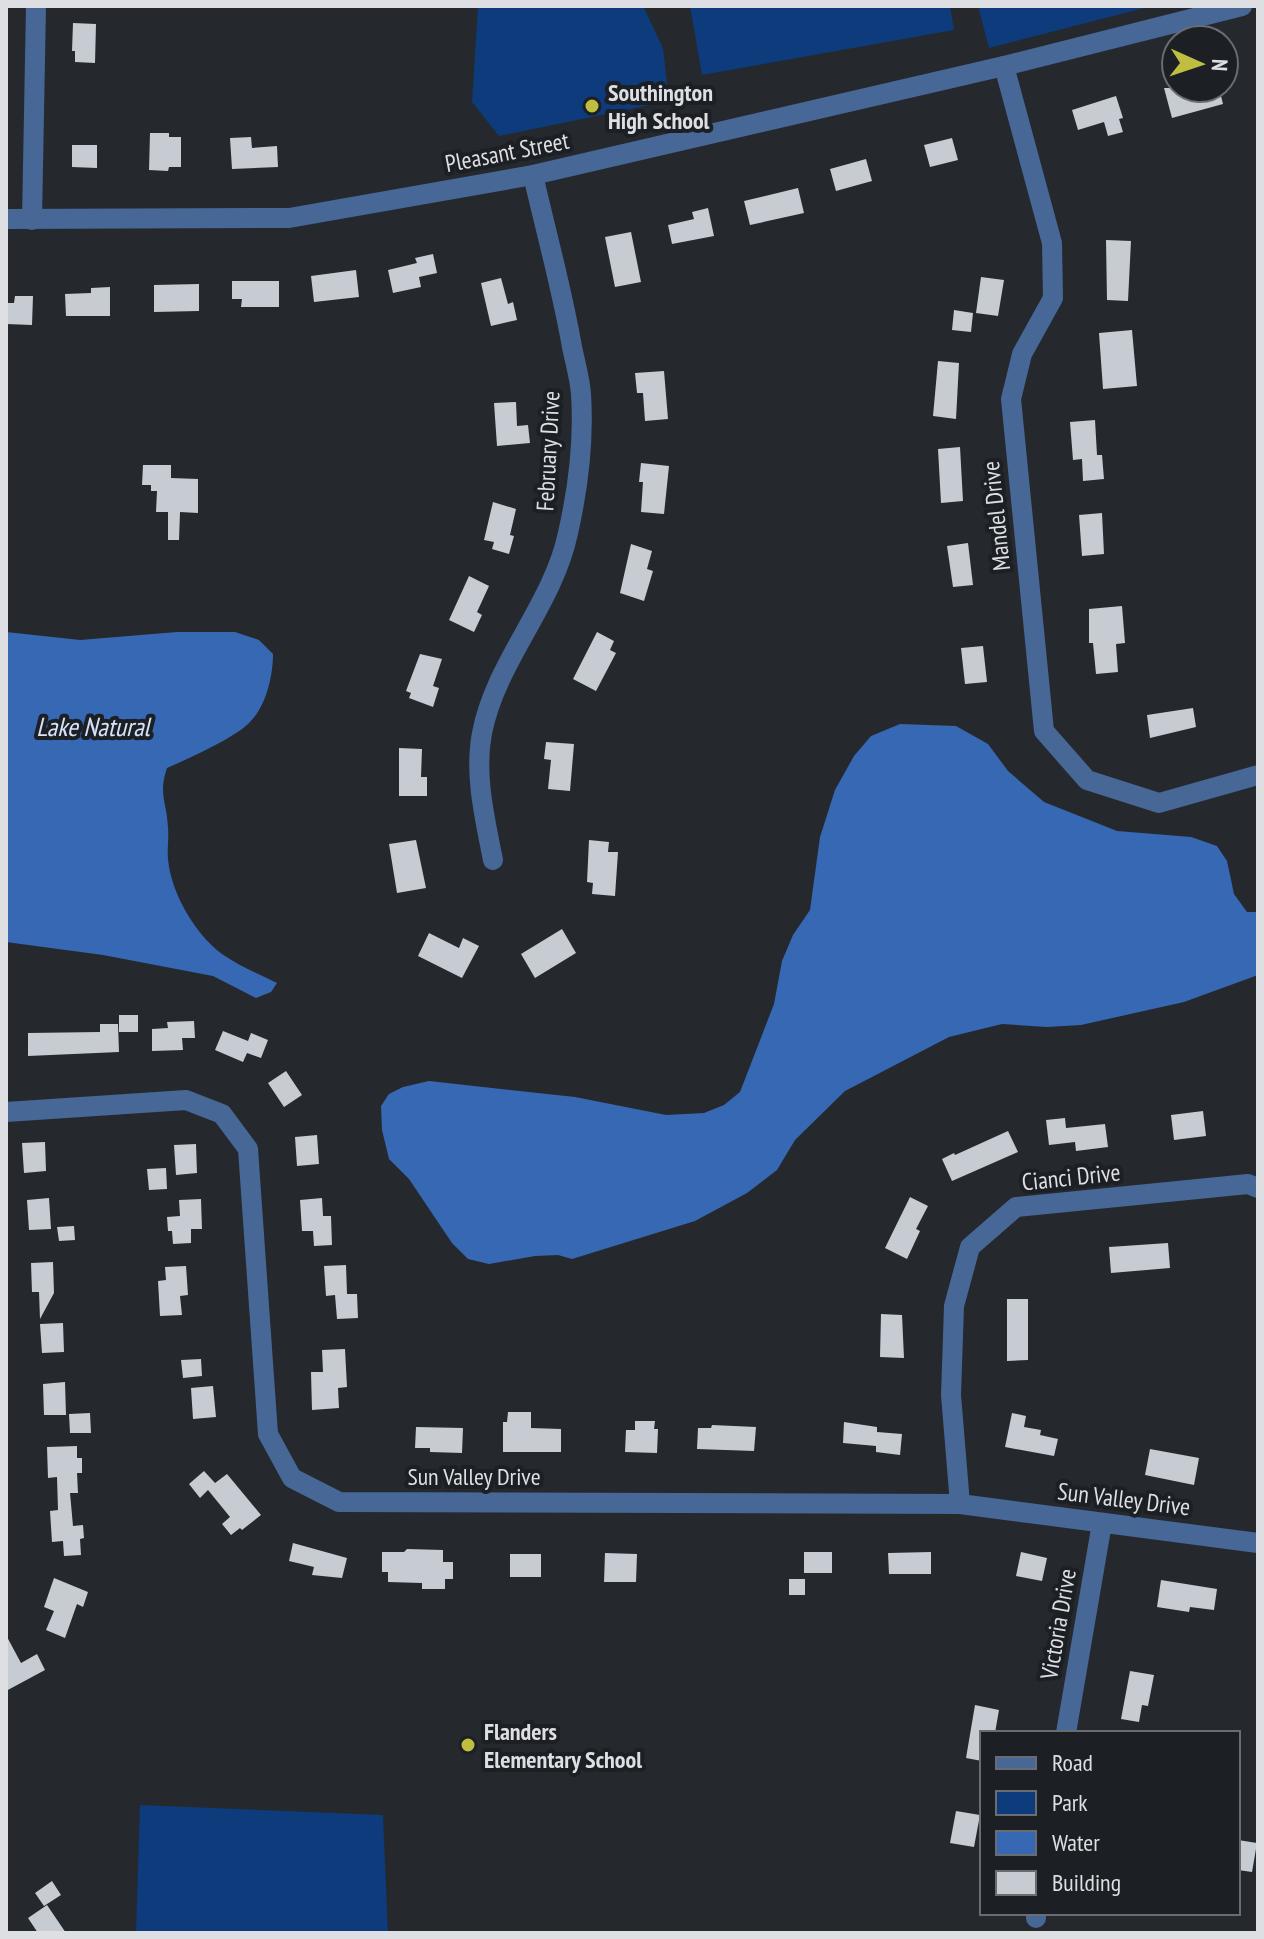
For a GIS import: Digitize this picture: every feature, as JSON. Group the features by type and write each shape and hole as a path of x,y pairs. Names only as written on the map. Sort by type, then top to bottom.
{"street":[{"path":"32,220 36,6"},
{"name":"Pleasant Street","path":"6,219 289,218 533,175 1004,66 1242,6"},
{"name":"Mandel Drive","path":"1004,66 1052,243 1053,298 1022,354 1011,399 1044,731 1087,780 1159,803 1258,775"},
{"name":"February Drive","path":"493,860 483,810 480,772 482,733 498,687 552,585 568,537 576,496 580,442 579,380 533,175"},
{"name":"Sun Valley Drive","path":"6,1112 186,1100 222,1114 248,1149 268,1434 292,1478 339,1502 960,1504 1258,1543"},
{"name":"Cianci Drive","path":"960,1504 951,1395 954,1306 970,1247 1016,1207 1248,1184 1258,1188"},
{"name":"Victoria Drive","path":"1066,1731 1102,1523"}],"green space":[{"path":"478,6 643,6 663,48 669,101 499,136 472,102"},
{"path":"690,6 950,6 954,30 702,75"},
{"path":"978,6 1152,6 989,48"},
{"path":"140,1805 383,1815 388,1933 136,1933"}],"water":[{"name":"Lake Natural","path":"6,632 80,640 177,632 235,632 259,640 273,654 267,691 255,716 233,735 167,768 163,792 170,872 186,912 203,936 222,954 277,983 271,992 256,998 213,976 103,955 6,942"},
{"path":"900,724 956,726 988,744 1008,771 1044,802 1117,831 1191,837 1217,846 1227,861 1234,894 1247,912 1258,912 1258,975 1184,1002 1081,1025 1047,1027 1002,1024 949,1037 845,1091 795,1140 777,1170 747,1193 695,1221 572,1259 558,1255 535,1256 489,1264 468,1259 452,1243 409,1179 389,1159 382,1130 381,1106 389,1094 429,1081 575,1097 666,1115 704,1113 724,1105 740,1092 774,1004 782,961 793,935 810,910 820,837 835,790 854,756 871,736"}],"building":[{"path":"73,23 96,24 95,63 75,62 75,51 72,51"},
{"path":"1116,96 1123,118 1119,119 1123,132 1108,136 1104,122 1078,130 1072,110"},
{"path":"1168,104 1223,104 1172,118"},
{"path":"150,133 169,133 169,137 181,137 181,167 169,167 168,171 149,170"},
{"path":"251,137 252,148 277,146 278,167 232,169 230,138"},
{"path":"952,138 958,160 930,167 924,145"},
{"path":"72,145 97,145 97,168 72,167"},
{"path":"866,159 872,181 836,191 830,169"},
{"path":"798,188 804,213 750,225 744,201"},
{"path":"708,208 714,236 672,244 668,225 694,219 692,212"},
{"path":"631,232 641,282 615,287 605,237"},
{"path":"1106,240 1131,241 1128,301 1107,300"},
{"path":"433,254 437,273 419,277 421,287 393,293 388,270 417,263 415,258"},
{"path":"356,270 359,297 314,302 311,276"},
{"path":"981,277 1004,280 998,316 976,313"},
{"path":"501,278 508,304 513,302 517,320 491,326 481,283"},
{"path":"232,281 279,281 279,307 241,307 242,299 232,299"},
{"path":"199,284 199,311 154,312 154,285"},
{"path":"110,287 110,316 66,316 65,294 91,293 91,288"},
{"path":"15,296 33,296 32,325 6,324 6,303 14,303"},
{"path":"954,310 973,313 971,332 952,330"},
{"path":"1132,330 1137,386 1103,389 1099,333"},
{"path":"938,361 959,363 956,419 933,416"},
{"path":"664,371 668,419 645,421 643,393 637,393 635,373"},
{"path":"516,402 517,426 528,425 530,443 497,446 494,403"},
{"path":"1095,420 1097,455 1102,455 1104,479 1083,481 1082,459 1073,460 1070,422"},
{"path":"960,447 963,501 941,503 938,449"},
{"path":"641,463 669,466 664,514 641,512"},
{"path":"143,465 171,465 171,478 198,479 198,513 180,512 179,540 168,540 168,512 156,512 157,491 151,491 151,485 142,485"},
{"path":"493,502 516,509 509,554 492,549 494,542 484,540"},
{"path":"1102,513 1104,554 1082,556 1079,515"},
{"path":"968,543 973,585 953,587 947,546"},
{"path":"631,544 652,551 647,569 653,571 644,601 620,593"},
{"path":"469,576 489,586 477,612 482,615 474,632 449,620"},
{"path":"1122,606 1125,643 1116,644 1118,672 1096,674 1093,643 1089,643 1089,609"},
{"path":"597,632 614,641 610,650 616,653 596,691 573,679"},
{"path":"983,646 987,682 965,684 961,648"},
{"path":"420,654 442,659 433,686 439,688 433,707 409,698 411,693 406,691"},
{"path":"1193,708 1196,727 1150,738 1147,715"},
{"path":"546,742 574,744 570,791 548,789 551,760 544,759"},
{"path":"399,748 422,749 421,777 427,777 427,796 399,796"},
{"path":"416,840 426,888 397,893 389,844"},
{"path":"589,840 609,842 608,852 618,852 615,896 592,894 593,883 587,882"},
{"path":"562,929 576,953 535,978 521,954"},
{"path":"429,933 459,948 463,938 479,946 462,978 418,956"},
{"path":"119,1015 138,1015 138,1032 119,1032"},
{"path":"194,1021 195,1038 182,1038 183,1050 152,1051 152,1029 168,1028 167,1022"},
{"path":"100,1024 118,1024 119,1052 28,1056 28,1033 100,1032"},
{"path":"223,1031 248,1041 251,1033 268,1040 261,1058 247,1053 243,1062 215,1050"},
{"path":"286,1071 302,1095 284,1107 268,1083"},
{"path":"1203,1111 1206,1136 1174,1140 1171,1115"},
{"path":"1065,1118 1066,1128 1105,1124 1108,1147 1076,1151 1075,1142 1049,1145 1046,1120"},
{"path":"1008,1131 1018,1152 952,1181 942,1159"},
{"path":"317,1135 319,1164 297,1166 295,1137"},
{"path":"45,1142 46,1171 24,1173 22,1143"},
{"path":"196,1144 197,1173 176,1175 174,1145"},
{"path":"166,1168 167,1189 149,1190 147,1169"},
{"path":"910,1197 928,1206 916,1229 920,1231 907,1259 885,1248"},
{"path":"49,1198 51,1229 29,1230 27,1200"},
{"path":"322,1198 323,1216 331,1216 332,1245 314,1246 313,1231 302,1231 300,1200"},
{"path":"201,1199 202,1229 191,1229 191,1243 173,1244 167,1217 180,1216 179,1200"},
{"path":"74,1226 75,1240 59,1241 57,1227"},
{"path":"1168,1243 1170,1268 1111,1273 1109,1247"},
{"path":"53,1262 54,1293 40,1319 39,1292 32,1292 31,1263"},
{"path":"346,1265 347,1294 357,1294 358,1318 337,1319 335,1295 326,1296 324,1266"},
{"path":"186,1266 188,1295 180,1296 182,1315 160,1316 158,1281 166,1280 165,1267"},
{"path":"1007,1299 1028,1299 1028,1360 1007,1361"},
{"path":"881,1314 902,1315 904,1358 880,1357"},
{"path":"63,1323 64,1352 42,1353 40,1324"},
{"path":"345,1349 347,1387 338,1388 339,1408 312,1410 311,1372 323,1372 322,1350"},
{"path":"201,1359 202,1376 183,1378 181,1360"},
{"path":"65,1382 66,1415 44,1415 43,1384"},
{"path":"213,1386 216,1417 193,1419 191,1388"},
{"path":"508,1412 531,1412 531,1428 561,1429 561,1452 503,1452 503,1422 507,1422"},
{"path":"90,1413 91,1433 70,1433 69,1414"},
{"path":"1012,1413 1026,1416 1024,1427 1041,1430 1040,1435 1058,1439 1054,1456 1005,1447"},
{"path":"635,1421 655,1421 654,1429 658,1429 657,1453 625,1452 626,1430 635,1430"},
{"path":"844,1422 877,1427 877,1432 902,1434 900,1455 876,1452 876,1446 843,1443"},
{"path":"712,1425 756,1427 754,1451 697,1449 698,1428 711,1428"},
{"path":"416,1427 463,1428 462,1453 415,1448"},
{"path":"77,1446 77,1458 82,1458 82,1473 77,1473 78,1493 70,1493 73,1526 83,1525 84,1538 80,1539 81,1555 64,1556 63,1541 52,1542 50,1511 58,1510 57,1477 48,1478 47,1447"},
{"path":"1150,1449 1199,1458 1194,1485 1145,1475"},
{"path":"204,1471 215,1483 227,1474 261,1515 231,1535 222,1524 230,1517 208,1490 200,1498 189,1484"},
{"path":"293,1543 347,1558 342,1578 312,1575 314,1567 289,1561"},
{"path":"407,1549 443,1550 443,1562 453,1562 453,1579 445,1579 445,1589 422,1589 422,1583 388,1582 388,1572 382,1572 382,1552 404,1552"},
{"path":"804,1552 832,1552 832,1573 804,1573"},
{"path":"931,1552 931,1574 889,1574 888,1553"},
{"path":"1021,1552 1047,1558 1042,1581 1016,1576"},
{"path":"605,1553 637,1554 636,1582 604,1582"},
{"path":"510,1554 541,1554 541,1577 510,1577"},
{"path":"54,1578 88,1592 83,1607 77,1604 65,1638 46,1630 54,1611 44,1607"},
{"path":"789,1579 805,1579 805,1595 789,1595"},
{"path":"1161,1580 1217,1589 1214,1610 1190,1607 1189,1612 1157,1607"},
{"path":"6,1635 21,1663 37,1654 45,1670 6,1691"},
{"path":"1130,1671 1154,1675 1148,1706 1142,1705 1139,1722 1121,1719"},
{"path":"975,1705 999,1710 995,1731 980,1731 980,1761 966,1758"},
{"path":"956,1811 980,1815 974,1847 950,1843"},
{"path":"1240,1840 1257,1843 1252,1872 1240,1870"},
{"path":"52,1881 61,1895 44,1906 35,1893"},
{"path":"47,1905 66,1933 38,1933 28,1918"}],"place":[{"name":"Southington High School","path":"592,106"},
{"name":"Flanders Elementary School","path":"468,1745"}]}
